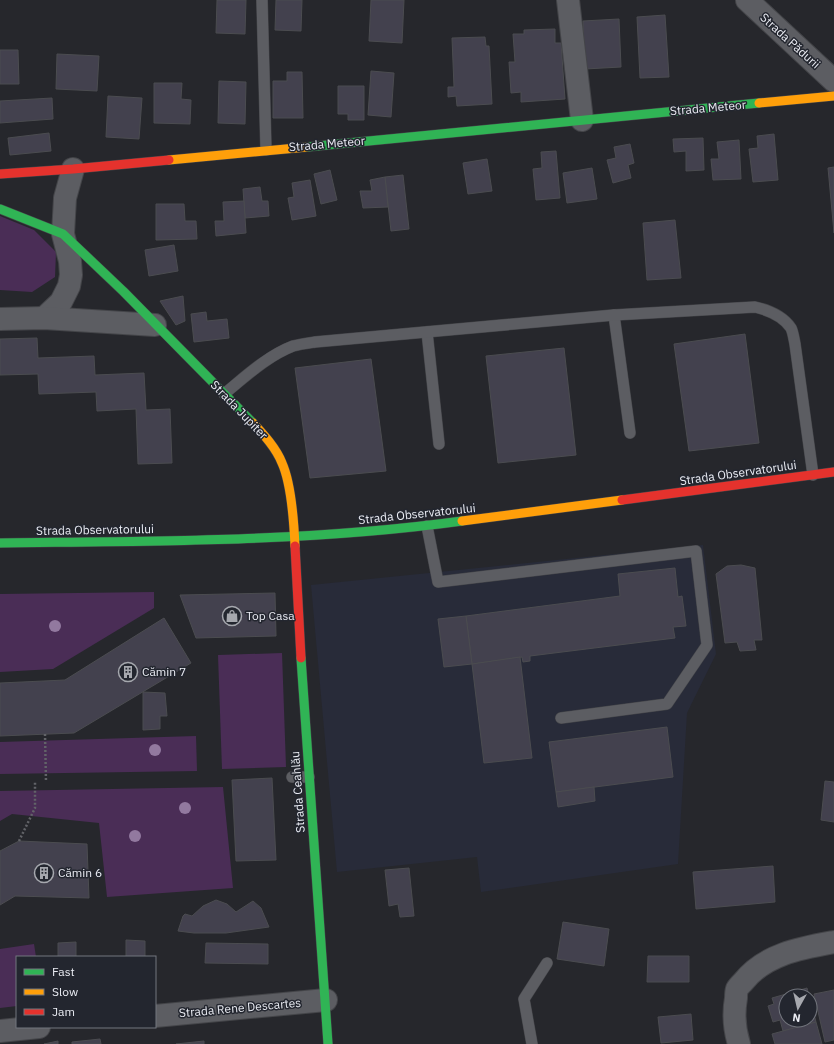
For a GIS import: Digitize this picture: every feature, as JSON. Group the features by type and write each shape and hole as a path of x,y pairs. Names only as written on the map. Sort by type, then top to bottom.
{"street":[{"path":"568,0 582,120"},
{"name":"Strada Pădurii","path":"747,0 834,81"},
{"name":"Strada Meteor","path":"0,174 73,169 834,96"},
{"path":"44,318 61,302 69,286 71,275 70,261 64,234 65,198 73,169"},
{"name":"Strada Jupiter","path":"0,209 64,234 123,291 265,436 282,462 289,488 294,537"},
{"path":"0,318 44,318 155,325"},
{"name":"Strada Observatorului","path":"0,543 184,541 294,537 427,526 834,472"},
{"name":"Strada Ceahlău","path":"294,537 299,635 328,1044"},
{"path":"739,1044 734,1023 734,1008 737,989 747,976 760,966 778,956 797,949 834,942"},
{"name":"Strada Rene Descartes","path":"156,1016 326,1000"},
{"path":"0,1031 29,1028"}],"lane":[{"path":"262,0 266,150"},
{"path":"224,394 267,360 295,346 315,342 614,315 755,307 769,311 791,328 795,344 813,475"},
{"path":"614,315 630,433"},
{"path":"428,332 439,444"},
{"path":"427,526 438,582 696,551 707,645 667,704 561,718"},
{"path":"292,777 309,777"},
{"path":"532,1044 524,999 547,964"}],"path":[{"path":"45,734 46,782"},
{"path":"19,841 35,808 35,781"}],"shaded area":[{"path":"0,216 34,230 56,252 55,277 32,292 0,290"},
{"path":"703,545 716,654 687,713 678,864 481,892 477,857 337,872 311,585"},
{"path":"154,592 154,608 53,669 0,672 0,594"},
{"path":"282,653 286,767 222,769 218,655"},
{"path":"196,736 197,771 0,774 0,742"},
{"path":"223,787 233,888 107,897 99,823 12,814 0,821 0,791"},
{"path":"34,944 36,956 16,956 16,1006 0,1008 0,949"}],"building":[{"path":"217,0 246,0 245,34 216,33"},
{"path":"276,0 302,0 301,31 275,30"},
{"path":"371,0 404,0 402,43 369,41"},
{"path":"665,15 669,77 640,78 637,17"},
{"path":"619,19 621,67 585,69 583,21"},
{"path":"555,29 555,43 561,43 565,99 521,102 521,92 511,93 509,62 515,62 513,34 524,34 524,30"},
{"path":"485,37 486,46 489,46 492,104 457,106 456,96 448,97 448,87 454,87 452,38"},
{"path":"0,50 18,50 19,84 0,84"},
{"path":"57,54 99,56 97,91 56,89"},
{"path":"371,71 394,73 391,117 368,115"},
{"path":"287,72 302,72 303,118 273,118 273,81 287,81"},
{"path":"219,81 246,82 245,124 218,123"},
{"path":"154,83 182,83 181,99 191,100 190,124 154,123"},
{"path":"338,86 364,86 364,120 348,120 348,114 338,114"},
{"path":"108,96 142,98 139,139 106,137"},
{"path":"52,98 53,119 0,123 0,101"},
{"path":"49,133 51,151 10,155 8,138"},
{"path":"774,134 778,180 753,182 749,149 758,148 757,136"},
{"path":"703,138 704,170 686,171 686,151 674,152 673,139"},
{"path":"739,140 741,179 713,180 711,159 719,159 717,142"},
{"path":"630,144 634,163 628,165 631,178 613,183 607,160 616,158 614,147"},
{"path":"556,151 560,198 536,200 533,169 542,168 541,152"},
{"path":"487,159 492,191 468,194 463,163"},
{"path":"834,167 834,233 828,168"},
{"path":"592,168 597,199 567,203 563,173"},
{"path":"330,170 337,200 321,204 314,174"},
{"path":"403,175 409,229 391,231 385,177"},
{"path":"385,177 388,207 363,208 360,191 372,191 370,180"},
{"path":"310,180 316,216 292,220 288,198 294,197 292,183"},
{"path":"260,187 262,201 268,201 269,216 245,218 243,189"},
{"path":"244,201 246,233 216,236 215,221 224,221 223,202"},
{"path":"156,204 184,204 185,221 196,221 197,239 156,240"},
{"path":"675,220 681,278 647,280 643,223"},
{"path":"174,245 178,271 149,276 145,250"},
{"path":"183,296 185,321 176,325 160,301"},
{"path":"206,312 207,321 227,319 229,338 194,342 191,314"},
{"path":"745,334 759,443 689,451 674,344"},
{"path":"37,338 38,358 94,356 95,375 144,373 146,410 170,409 172,463 138,464 136,409 97,411 96,392 39,394 38,374 0,375 0,339"},
{"path":"564,348 576,455 498,463 486,356"},
{"path":"371,359 386,471 310,478 295,368"},
{"path":"741,565 755,568 762,640 754,640 756,650 740,651 737,642 725,643 716,574 727,566"},
{"path":"675,568 678,597 682,596 686,626 673,627 675,638 530,656 530,661 523,662 522,657 472,664 466,616 620,596 618,574"},
{"name":"Top Casa","path":"275,593 276,636 196,638 180,595"},
{"path":"466,616 472,664 444,667 438,619"},
{"name":"Cămin 7","path":"164,618 191,663 74,733 0,736 0,683 65,680"},
{"path":"520,657 532,758 484,763 472,664"},
{"path":"143,692 165,693 167,716 160,716 160,729 143,730"},
{"path":"667,727 673,777 556,792 549,742"},
{"path":"272,778 276,860 236,861 232,780"},
{"path":"825,781 834,782 834,822 821,820"},
{"path":"594,787 595,801 558,807 556,792"},
{"name":"Cămin 6","path":"19,841 87,844 89,898 15,896 0,905 0,851"},
{"path":"773,866 775,902 696,909 693,872"},
{"path":"409,868 414,916 400,917 398,904 389,906 385,870"},
{"path":"216,900 227,904 236,912 253,901 261,908 269,927 226,933 194,933 178,931 185,914 192,916 203,906"},
{"path":"563,922 609,929 604,966 557,959"},
{"path":"126,940 145,941 145,956 126,956"},
{"path":"76,942 76,956 58,956 58,943"},
{"path":"206,943 268,944 268,964 205,963"},
{"path":"648,956 689,956 689,982 647,982"},
{"path":"834,990 834,1040 825,1042 818,1011 818,993"},
{"path":"778,996 778,1021 773,1022 768,1006 774,1004 772,998"},
{"path":"691,1014 693,1040 661,1043 658,1017"},
{"path":"782,1028 794,1028 783,1031"},
{"path":"794,1028 818,1028 822,1044 775,1044 772,1034"},
{"path":"100,1039 101,1044 72,1044 72,1042"},
{"path":"58,1041 58,1044 44,1044"},
{"path":"204,1041 204,1044 176,1044"}],"traffic: fast":[{"path":"307,147 759,103"},
{"path":"0,209 63,234 123,291 253,423"},
{"path":"0,543 174,541 289,537 405,528 462,521"},
{"path":"301,658 328,1044"}],"traffic: slow":[{"path":"759,103 834,96"},
{"path":"169,160 307,147"},
{"path":"253,423 273,447 285,471 292,504 295,546"},
{"path":"462,521 622,500"}],"traffic: jam":[{"path":"0,174 169,160"},
{"path":"622,500 834,472"},
{"path":"295,546 301,658"}],"place":[{"name":"Top Casa","path":"232,616"},
{"name":"Cămin 7","path":"128,672"},
{"name":"Cămin 6","path":"44,873"}]}
